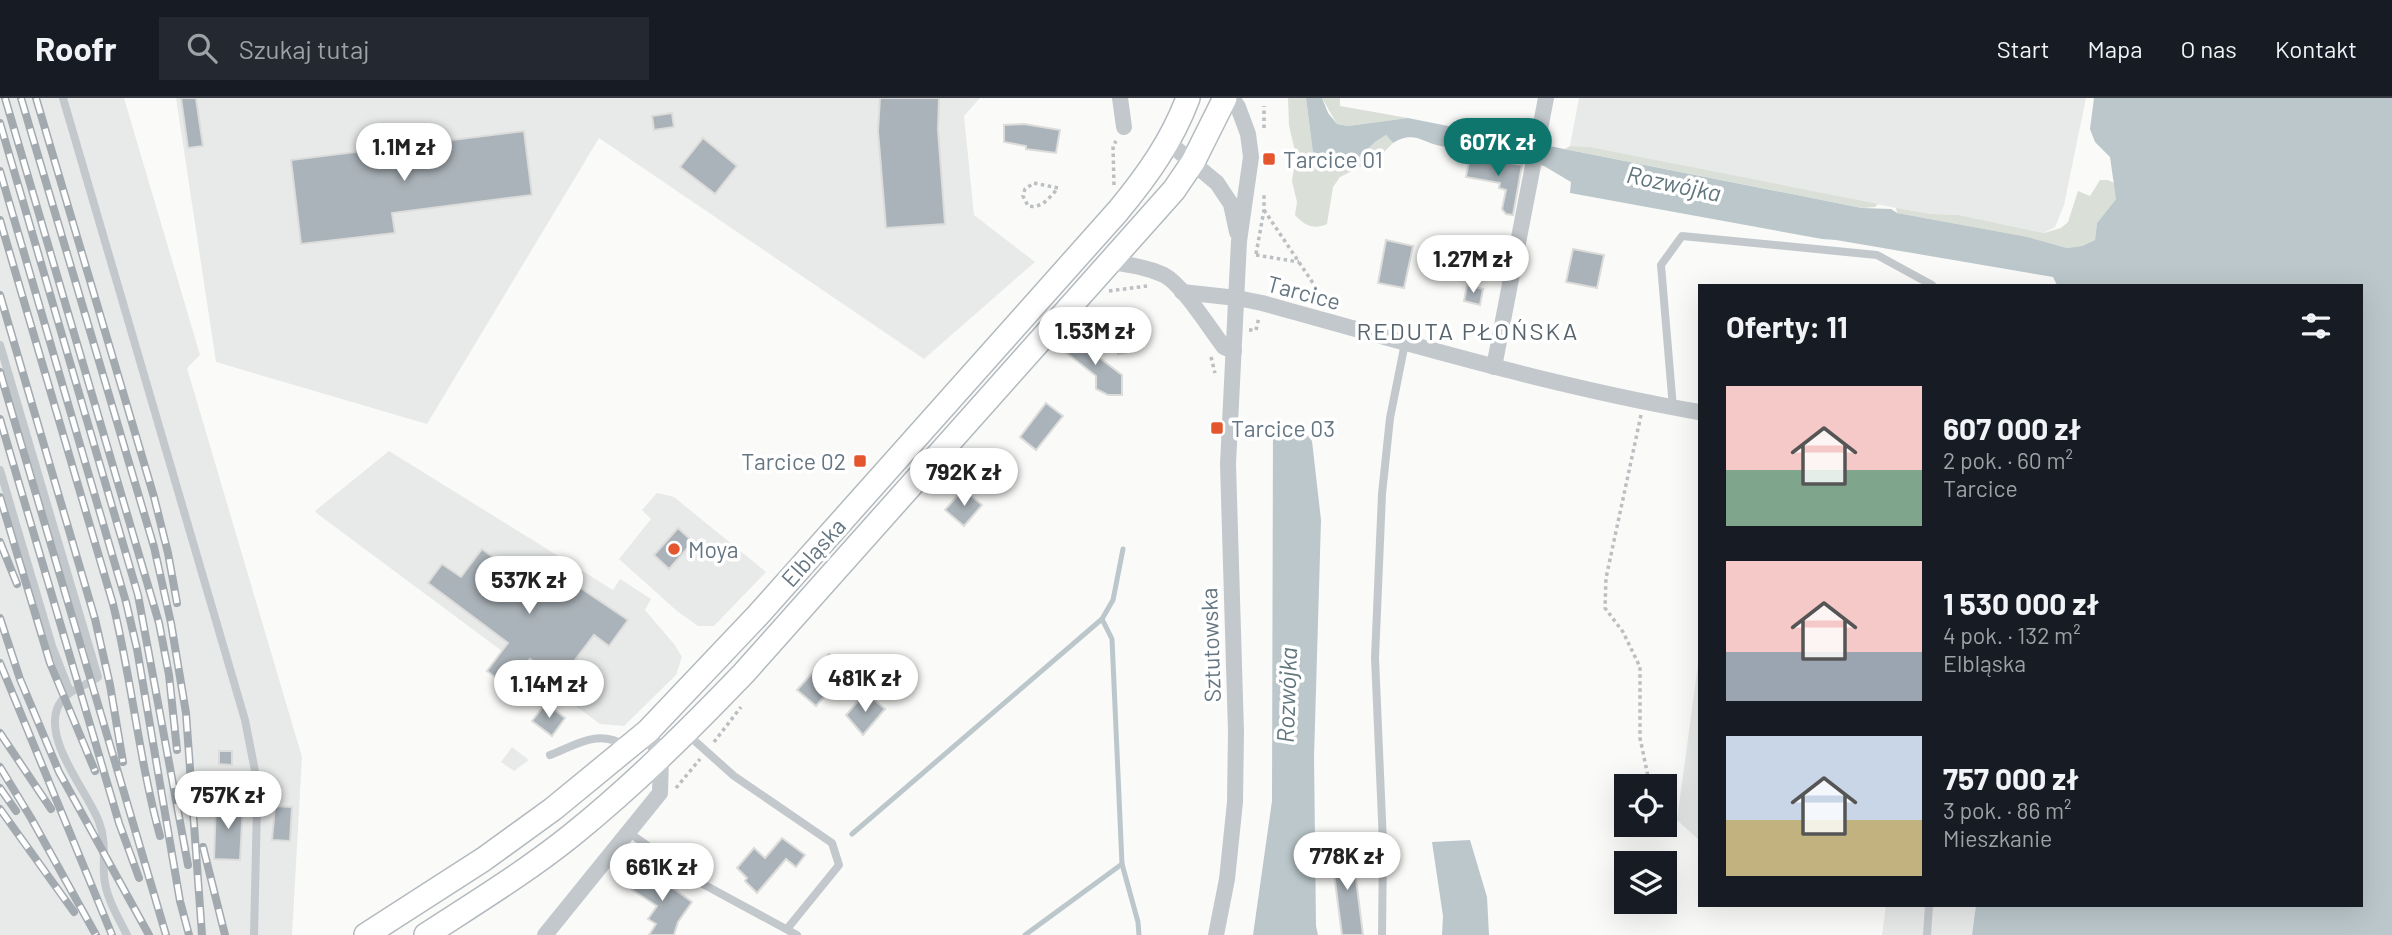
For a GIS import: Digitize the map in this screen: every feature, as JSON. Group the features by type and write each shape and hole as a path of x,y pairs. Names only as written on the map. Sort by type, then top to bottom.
{"main road":[{"name":"Elbląska","path":"366,935 484,859 553,809 648,730 758,615 1145,179 1168,142 1188,98"},
{"name":"Elbląska","path":"426,935 500,887 570,836 687,733 744,673 1174,190 1193,162 1225,98"}],"street":[{"path":"1120,98 1124,127"},
{"name":"Sztutowska","path":"1216,935 1227,879 1235,802 1236,732 1228,464 1239,241 1251,158 1248,134 1232,98"},
{"path":"1494,367 1546,98"},
{"name":"Sztutowska","path":"1168,142 1217,183 1231,204 1239,241"},
{"path":"1111,262 1140,267 1166,276 1182,292 1224,347 1234,351"},
{"name":"Tarcice","path":"1182,292 1237,298 1494,367 1698,412"},
{"path":"545,935 660,793 661,758 648,730"}],"lane":[{"path":"63,98 245,720 256,771 254,935"},
{"path":"1673,408 1661,265 1682,236 1877,255 1931,284"},
{"path":"1382,935 1383,843 1376,644 1383,481 1390,418 1405,343"},
{"path":"0,345 98,677 64,697 57,710 54,728 60,747 99,822 104,839 104,876 108,895 127,935"},
{"path":"0,470 52,646 70,692"},
{"path":"687,733 734,776 832,843 839,865 788,929"},
{"path":"550,755 599,737 617,740 628,747"},
{"path":"628,832 701,883 797,935"},
{"path":"1927,935 1929,907"}],"path":[{"path":"1114,191 1113,146 1124,127"},
{"path":"1034,183 1058,188 1043,204 1034,207 1028,206 1023,197 1025,189 1034,183"},
{"path":"1264,210 1319,292 1335,309"},
{"path":"1256,255 1299,262"},
{"path":"1107,291 1156,285"},
{"path":"1210,351 1216,381"},
{"path":"1644,402 1606,578 1605,608 1623,632 1640,667 1640,738 1648,774"}],"shaded area":[{"path":"0,98 124,98 200,355 187,368 302,757 292,935 0,935"},
{"path":"176,98 980,98 964,116 974,215 1035,262 924,359 599,138 427,424 216,362"},
{"path":"1288,98 1306,98 1313,153 1360,156 1386,135 1393,143 1378,158 1340,177 1333,187 1327,224 1318,227 1302,222 1295,215 1297,202 1292,181 1296,156 1289,125"},
{"path":"1322,98 1340,98 1340,106 1408,118 1348,126 1337,124"},
{"path":"1579,98 2086,98 2064,205 2055,227 2044,233 1959,215 1896,208 1590,147 1570,146"},
{"path":"1570,146 1590,147 1878,204 1875,207 1863,208 1565,149"},
{"path":"2100,180 2116,184 2116,199 2097,223 2095,240 2082,246 2067,248 2028,237 1897,213 1896,208 1959,215 2044,233 2061,228 2068,222 2078,191 2090,196"},
{"path":"389,451 613,590 620,579 651,599 645,610 682,657 676,675 624,726 600,724 315,511"},
{"path":"657,493 674,497 766,572 714,626 698,626 677,611 619,559 651,519 642,510"},
{"path":"1698,664 1698,839 1677,820"},
{"path":"512,747 529,760 514,771 501,762"},
{"path":"1886,907 1976,907 1972,935 1882,935"}],"water":[{"name":"Rozwójka","path":"1306,98 1322,98 1328,113 1337,124 1348,126 1408,118 1862,208 1891,209 1897,213 2028,237 2067,248 2082,246 2095,240 2097,223 2116,199 2110,157 2095,142 2090,129 2094,98 2392,98 2392,935 1972,935 1976,907 2363,907 2363,284 2056,284 2053,277 1822,239 1570,193 1571,182 1544,166 1482,152 1466,143 1451,142 1446,147 1408,137 1393,143 1386,135 1360,156 1330,165 1313,153"},
{"name":"Rozwójka","path":"1273,423 1302,429 1312,441 1321,520 1314,757 1318,935 1253,935 1272,801"},
{"path":"1470,840 1487,897 1489,935 1442,935 1443,916 1432,842"}],"building":[{"path":"181,98 196,98 203,146 188,148"},
{"path":"880,98 939,98 938,130 945,224 886,228 878,131"},
{"path":"672,113 674,127 654,130 652,116"},
{"path":"1024,124 1060,130 1056,153 1026,149 1026,146 1004,142 1004,125"},
{"path":"524,131 532,195 392,213 395,233 301,244 291,160"},
{"path":"703,138 737,166 715,194 680,167"},
{"path":"1470,156 1522,165 1513,215 1506,214 1502,209 1506,190 1499,188 1500,183 1466,177"},
{"path":"1386,240 1413,246 1404,288 1378,283"},
{"path":"1573,249 1604,255 1597,288 1566,282"},
{"path":"1467,285 1483,289 1480,305 1464,301"},
{"path":"1129,320 1134,351 1118,354 1113,324"},
{"path":"1068,334 1122,375 1122,395 1108,395 1096,389 1096,376 1059,347"},
{"path":"1046,403 1063,416 1036,450 1020,437"},
{"path":"963,489 982,505 964,526 945,510"},
{"name":"Moya","path":"678,528 693,542 669,569 654,555"},
{"path":"482,549 541,593 554,575 577,590 579,587 628,620 609,646 594,635 559,681 530,659 509,687 487,671 508,643 428,583 442,564 461,577"},
{"path":"829,654 847,670 816,706 797,690"},
{"path":"871,697 885,709 863,735 846,715 859,700 864,705"},
{"path":"546,703 565,718 552,736 532,721"},
{"path":"219,751 232,751 232,765 219,764"},
{"path":"216,802 243,804 240,860 214,859"},
{"path":"275,806 292,807 290,841 272,840"},
{"path":"782,838 805,855 796,867 786,859 757,893 737,868 754,848 765,858"},
{"path":"1352,847 1363,935 1342,935 1331,850"},
{"path":"646,869 692,902 678,922 674,935 649,935 656,924 648,919 657,906 631,889"}],"waterway":[{"path":"1123,549 1113,600 1102,619 1112,639 1122,864 1139,935"},
{"path":"852,834 1102,619"},
{"path":"1025,935 1122,864"}],"railway":[{"path":"5,98 159,623 169,675 177,750"},
{"path":"21,98 154,547 171,623 186,713 202,935"},
{"path":"36,98 154,497 177,603"},
{"path":"0,123 138,595 188,865"},
{"path":"0,171 126,602 137,649 180,901 189,935"},
{"path":"0,220 113,604 146,779 160,836"},
{"path":"0,295 95,619 123,762"},
{"path":"0,372 166,935"},
{"path":"0,419 119,823 139,878"},
{"path":"0,497 50,663 95,771"},
{"path":"0,542 17,584"},
{"path":"0,618 20,679 59,772 149,935"},
{"path":"0,663 112,935"},
{"path":"0,733 51,809"},
{"path":"0,767 96,935"},
{"path":"0,788 16,811"},
{"path":"0,809 74,912"},
{"path":"203,847 225,935"}],"place":[{"name":"Tarcice 01","path":"1269,159"},
{"name":"Tarcice 03","path":"1217,428"},
{"name":"Tarcice 02","path":"860,461"},
{"name":"Moya","path":"674,549"}],"district":[{"name":"REDUTA PŁOŃSKA","path":"1468,330"}]}
